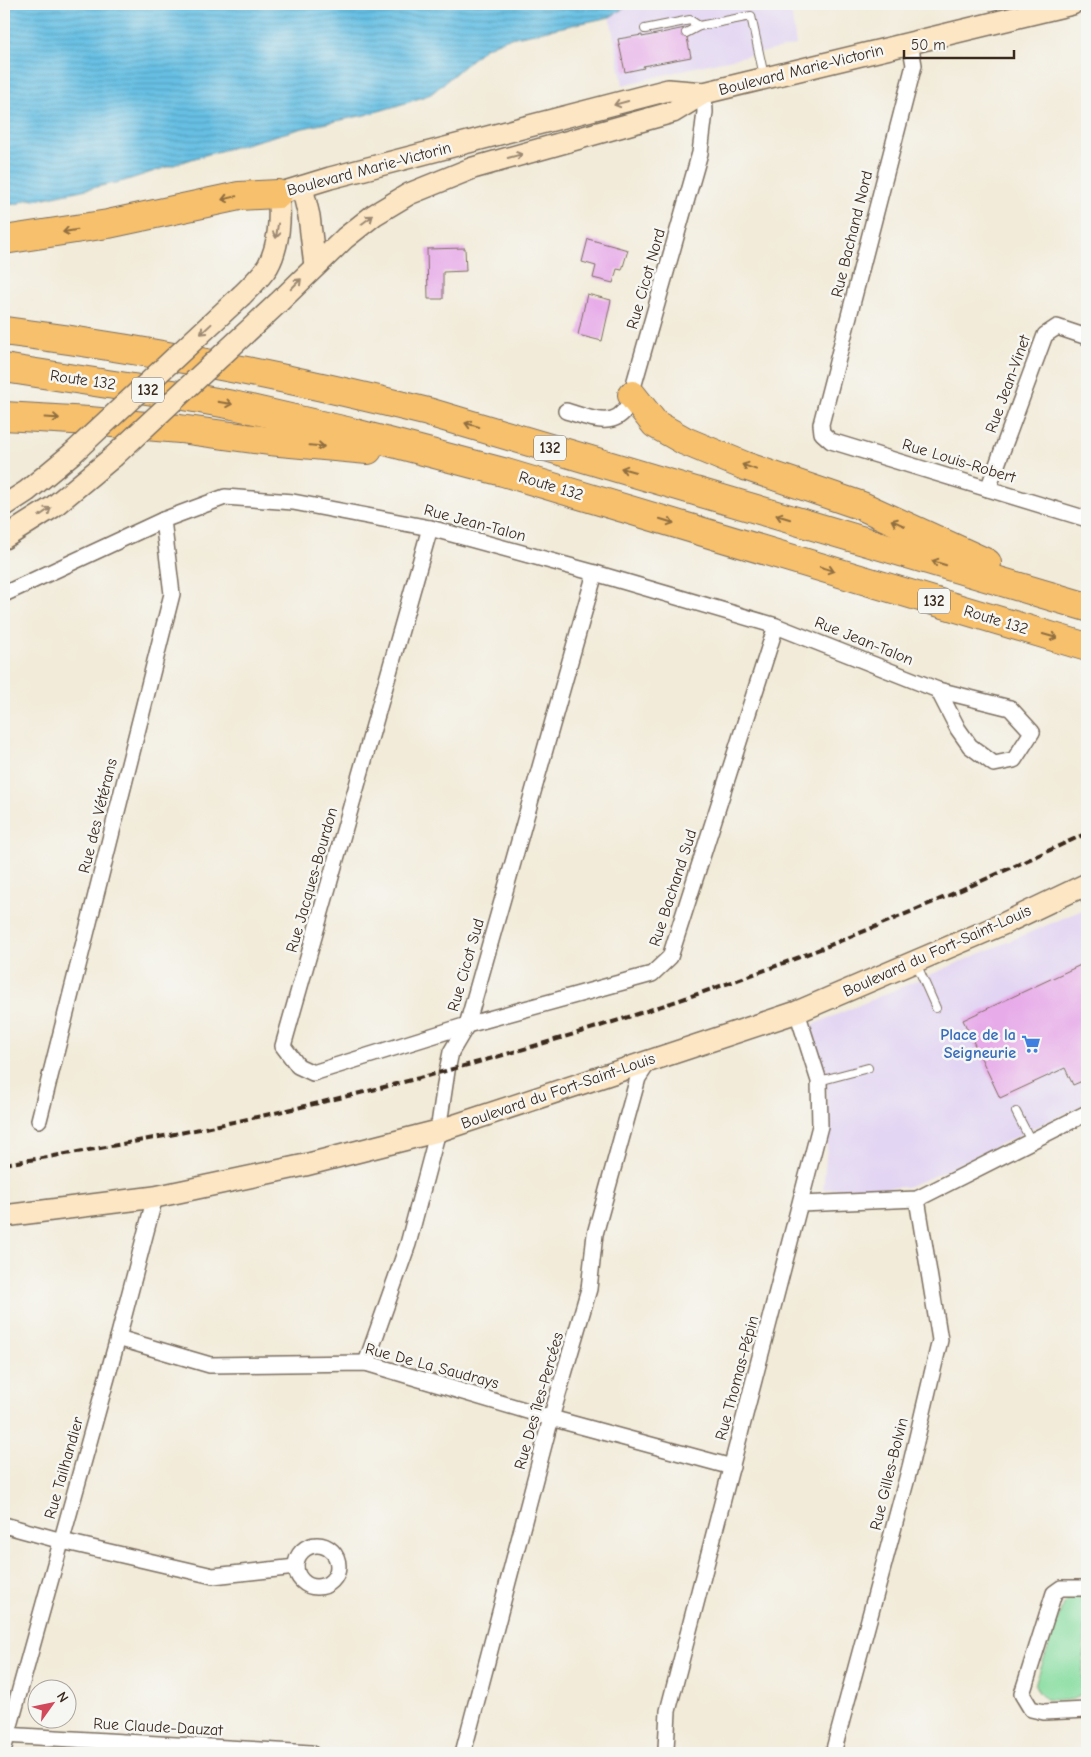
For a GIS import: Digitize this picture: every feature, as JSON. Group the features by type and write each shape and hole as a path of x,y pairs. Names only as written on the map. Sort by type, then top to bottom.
{"highway":[{"path":"4,240 108,224 239,196 290,191"},
{"name":"132","path":"4,331 129,348 236,368 428,412 1087,607"},
{"name":"Route 132","path":"4,368 233,405 351,432 452,458 1087,647"},
{"path":"632,395 655,424 685,442 745,466 862,506 1087,607"},
{"path":"4,416 180,428 269,441 452,458"}],"street":[{"name":"Boulevard Marie-Victorin","path":"4,538 53,507 113,457 345,238 374,215 408,194 490,163 673,112 704,93 1072,4"},
{"name":"Rue Bachand Nord","path":"822,433 821,424 914,65 910,43"},
{"name":"Boulevard Marie-Victorin","path":"4,506 33,486 74,452 242,295 264,271 274,251 279,219 290,191 330,178 668,90 704,93"},
{"name":"Rue Cicot Nord","path":"566,411 600,421 613,420 625,410 632,395 700,153 705,112 704,93"},
{"path":"290,191 309,216 315,266"},
{"name":"Rue Jean-Vinet","path":"988,488 1045,335 1057,327 1087,337"},
{"name":"Rue Louis-Robert","path":"822,433 831,440 1087,519"},
{"name":"Rue Jean-Talon","path":"4,594 163,520 225,497 293,502 430,528 595,573 776,626 938,690 1010,708 1032,732 1014,760 994,764 970,746 938,690"},
{"name":"Rue des Vétérans","path":"39,1120 172,594 163,520"},
{"name":"Rue Jacques-Bourdon","path":"430,528 283,1046 298,1066 314,1073 468,1025"},
{"name":"Rue Cicot Sud","path":"366,1362 408,1244 438,1131 447,1071 452,1052 468,1025 595,573"},
{"name":"Rue Bachand Sud","path":"468,1025 652,974 670,957 776,626"},
{"name":"Boulevard du Fort-Saint-Louis","path":"4,1216 155,1197 306,1165 438,1131 797,1012 1003,924 1085,892"},
{"name":"Rue Thomas-Pépin","path":"668,1753 666,1749 668,1711 820,1126 819,1081 797,1012"},
{"name":"Rue Des îles-Percées","path":"463,1753 552,1418 589,1289 595,1234 638,1078 650,1060"},
{"path":"801,1204 917,1200 1087,1113"},
{"name":"Rue Tailhandier","path":"5,1739 62,1541 155,1197"},
{"name":"Rue Gilles-Bolvin","path":"833,1753 910,1467 940,1340 917,1200"},
{"name":"Rue De La Saudrays","path":"118,1338 210,1365 366,1362 552,1418 732,1467"},
{"path":"4,1525 62,1541 213,1576 296,1567"},
{"path":"1087,1588 1061,1588 1054,1593 1022,1694 1031,1709 1044,1712 1087,1710"},
{"name":"Rue Claude-Dauzat","path":"5,1739 185,1750 311,1753"}],"lane":[{"path":"686,33 700,26 751,16 765,78"},
{"path":"645,29 690,20 700,26"},
{"path":"915,962 936,1008"},
{"path":"819,1081 868,1068"},
{"path":"1016,1112 1031,1141"}],"shaded area":[{"path":"631,4 790,4 796,45 623,85 610,17"},
{"path":"1087,908 1087,1103 929,1178 906,1187 823,1189 829,1128 825,1076 810,1026"}],"green space":[{"path":"1079,1597 1084,1600 1085,1610 1082,1693 1070,1700 1045,1699 1035,1685 1063,1604 1068,1599"}],"water":[{"path":"4,4 631,4 610,17 506,39 485,48 431,94 406,103 365,115 303,128 198,157 124,181 35,200 28,199 17,204 4,205"}],"building":[{"path":"685,28 691,57 643,66 644,68 625,72 618,39 642,35 642,37"},
{"path":"588,239 628,250 622,270 617,269 613,283 593,278 596,266 582,262"},
{"path":"465,248 466,271 443,272 443,299 428,299 427,249"},
{"path":"587,294 611,300 602,341 578,335"},
{"name":"Place de la Seigneurie","path":"1087,962 1087,1079 1073,1085 1065,1068 1000,1098 963,1020"}],"railway":[{"path":"4,1164 96,1149 280,1112 461,1067 551,1041 729,983 820,949 954,893 1087,833"}],"place":[{"name":"Place de la Seigneurie","path":"1031,1044"}]}
